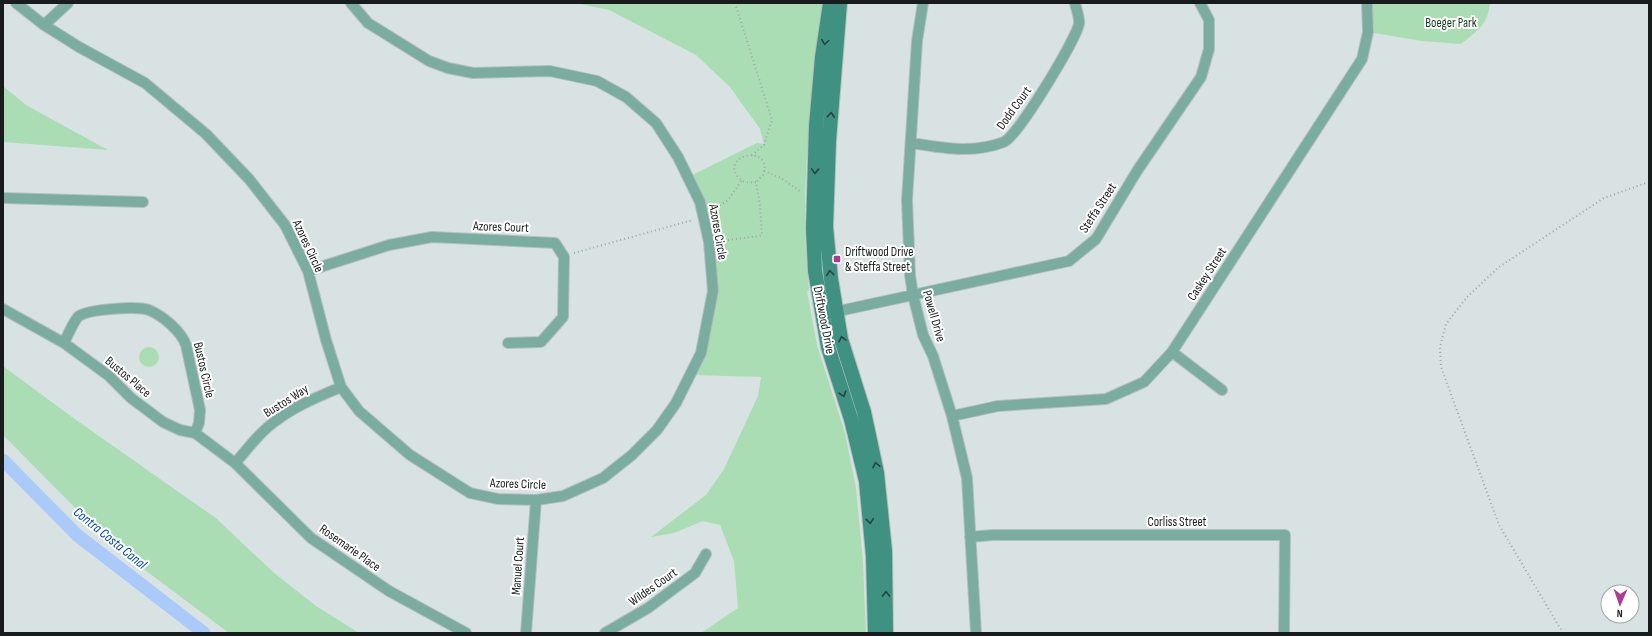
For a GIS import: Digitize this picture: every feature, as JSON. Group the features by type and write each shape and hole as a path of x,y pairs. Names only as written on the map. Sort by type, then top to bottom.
{"street":[{"name":"Azores Circle","path":"16,3 44,25 79,47 145,83 206,134 249,179 285,225 308,271 326,340 341,387 359,411 410,455 470,493 498,499 536,500 563,496 603,478 632,455 658,430 676,403 701,353 713,292 709,242 700,202 674,151 656,123 626,97 597,81 550,71 473,73 448,68 429,62 368,23 351,3"},
{"path":"44,25 68,3"},
{"name":"Driftwood Drive","path":"830,3 822,57 816,126 814,202 815,271 828,347 851,419 866,481 874,556 875,633"},
{"name":"Driftwood Drive","path":"840,3 829,141 826,227 831,278 841,339 864,412 878,473 885,551 886,633"},
{"name":"Powell Drive","path":"923,3 917,41 907,200 910,275 913,295 923,335 933,356 952,416 967,478 976,633"},
{"name":"Dodd Court","path":"911,144 950,150 983,149 1006,141 1024,121 1060,63 1079,23 1075,3"},
{"name":"Steffa Street","path":"822,316 837,311 1069,261 1096,240 1137,171 1201,77 1209,49 1209,20 1200,3"},
{"name":"Caskey Street","path":"952,416 970,414 998,406 1106,399 1144,382 1172,352 1362,59 1368,32 1367,3"},
{"path":"3,198 143,202"},
{"name":"Azores Court","path":"308,271 389,245 432,237 555,243 564,257"},
{"path":"508,343 540,342 563,317 564,257"},
{"name":"Bustos Place","path":"3,309 64,343 109,376 131,398 163,422 180,430 195,433 234,463"},
{"name":"Bustos Circle","path":"64,343 79,317 92,311 104,309 148,310 165,320 184,339 186,346 200,410 199,423 195,433"},
{"path":"1172,352 1222,390"},
{"name":"Bustos Way","path":"234,463 267,428 283,415 308,401 341,387"},
{"name":"Rosemarie Place","path":"234,463 311,538 389,591 466,633"},
{"name":"Manuel Court","path":"526,633 536,500"},
{"name":"Corliss Street","path":"970,537 1001,535 1285,535 1284,633"},
{"name":"Wildes Court","path":"606,633 648,608 696,573 706,554"}],"path":[{"path":"735,3 772,120 764,145 752,155"},
{"path":"743,156 757,156 763,163 764,171 760,179 756,182 746,182 736,173 736,163 743,156"},
{"path":"764,171 781,178 814,202"},
{"path":"564,257 704,216 728,200 742,180"},
{"path":"709,242 762,235 760,206 756,182"},
{"path":"1563,633 1500,525 1441,367 1440,347 1446,324 1467,296 1499,267 1604,198 1649,182"}],"green space":[{"path":"576,3 823,3 810,115 806,171 805,235 809,291 807,291 817,345 845,433 856,488 863,561 866,633 701,633 738,608 734,561 720,525 703,521 674,533 651,537 706,495 724,469 758,396 761,377 691,375 713,291 709,242 688,177 757,143 764,144 760,129 730,87 696,55 609,10"},
{"name":"Boeger Park","path":"1367,3 1490,3 1487,17 1481,27 1461,44 1422,41 1368,32"},
{"path":"3,86 26,105 108,150 3,142"},
{"path":"149,347 156,350 159,357 156,364 149,367 142,364 139,357 142,350"},
{"path":"3,366 72,417 217,519 273,572 316,606 359,633 229,633 113,546 3,435"}],"waterway":[{"name":"Contra Costa Canal","path":"3,460 77,535 204,633"}],"place":[{"name":"Driftwood Drive & Steffa Street","path":"837,259"}]}
